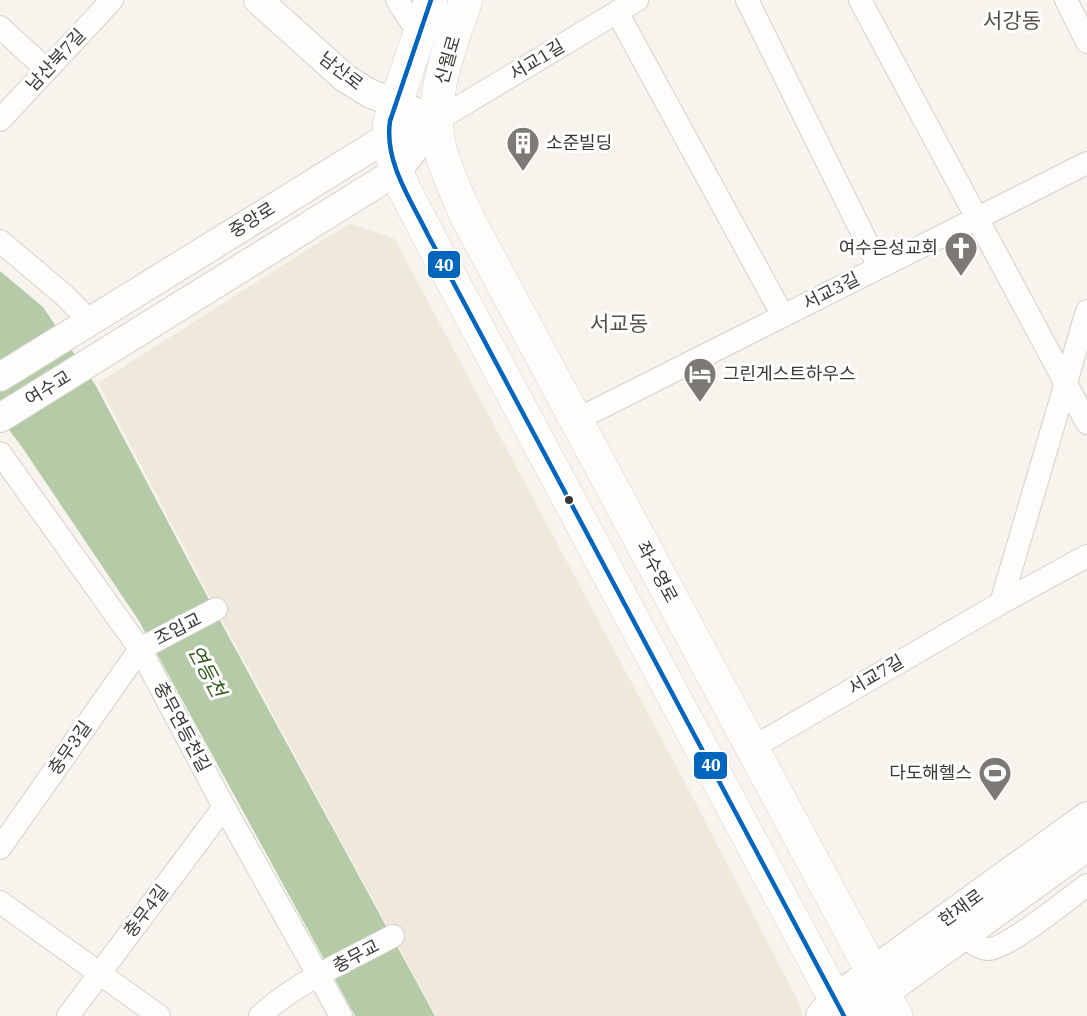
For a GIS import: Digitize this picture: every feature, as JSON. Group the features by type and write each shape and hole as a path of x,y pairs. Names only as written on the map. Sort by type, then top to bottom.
{"main road":[{"name":"신월로","path":"388,137 395,104 431,0"},
{"name":"신월로","path":"436,121 439,87 466,0"},
{"name":"좌수영로","path":"436,121 440,147 467,216 884,994"},
{"path":"388,137 390,154 397,171 439,256 743,825 838,1011"},
{"path":"743,825 782,803"}],"street":[{"name":"남산북7길","path":"0,120 112,0"},
{"name":"남산로","path":"258,0 345,78 369,93 436,121"},
{"path":"397,0 419,34"},
{"name":"서교1길","path":"436,121 638,0"},
{"path":"747,0 879,267"},
{"path":"860,0 1087,423"},
{"path":"1066,0 1087,42"},
{"path":"617,12 783,316"},
{"path":"0,27 47,70"},
{"path":"397,171 436,121"},
{"name":"중앙로","path":"81,325 388,137 436,121"},
{"name":"서교3길","path":"576,420 1087,163"},
{"name":"여수교","path":"0,418 397,171"},
{"path":"0,241 64,295 81,325"},
{"path":"1001,603 1087,310"},
{"name":"여수교","path":"0,376 81,325"},
{"name":"충무연등천길","path":"0,453 140,649 224,807 341,1016"},
{"name":"서교7길","path":"752,748 1001,603 1087,556"},
{"name":"조입교","path":"140,649 216,609"},
{"name":"충무3길","path":"0,848 140,649"},
{"name":"충무4길","path":"68,1016 224,807"},
{"name":"한재로","path":"884,994 1087,816"},
{"name":"한재로","path":"838,1011 884,994 1087,847"},
{"path":"963,936 984,948 992,948 1026,930 1087,885"},
{"path":"0,902 159,1016"},
{"name":"충무교","path":"260,1016 281,999 319,976 393,936"}],"shaded area":[{"path":"350,224 394,238 690,792 800,1005 802,1016 436,1016 216,609 98,383"}],"water":[{"name":"연등천","path":"0,271 43,307 96,386 224,628 435,1016 355,1016 139,621 0,418"}],"transit line":[{"name":"40","path":"431,0 390,121 391,151 400,180 844,1016"}],"place":[{"name":"소준빌딩","path":"523,172"},
{"name":"여수은성교회","path":"961,277"},
{"name":"그린게스트하우스","path":"700,403"},
{"name":"다도해헬스","path":"995,802"}],"district":[{"name":"서강동","path":"1012,21"},
{"name":"서교동","path":"619,324"}]}
